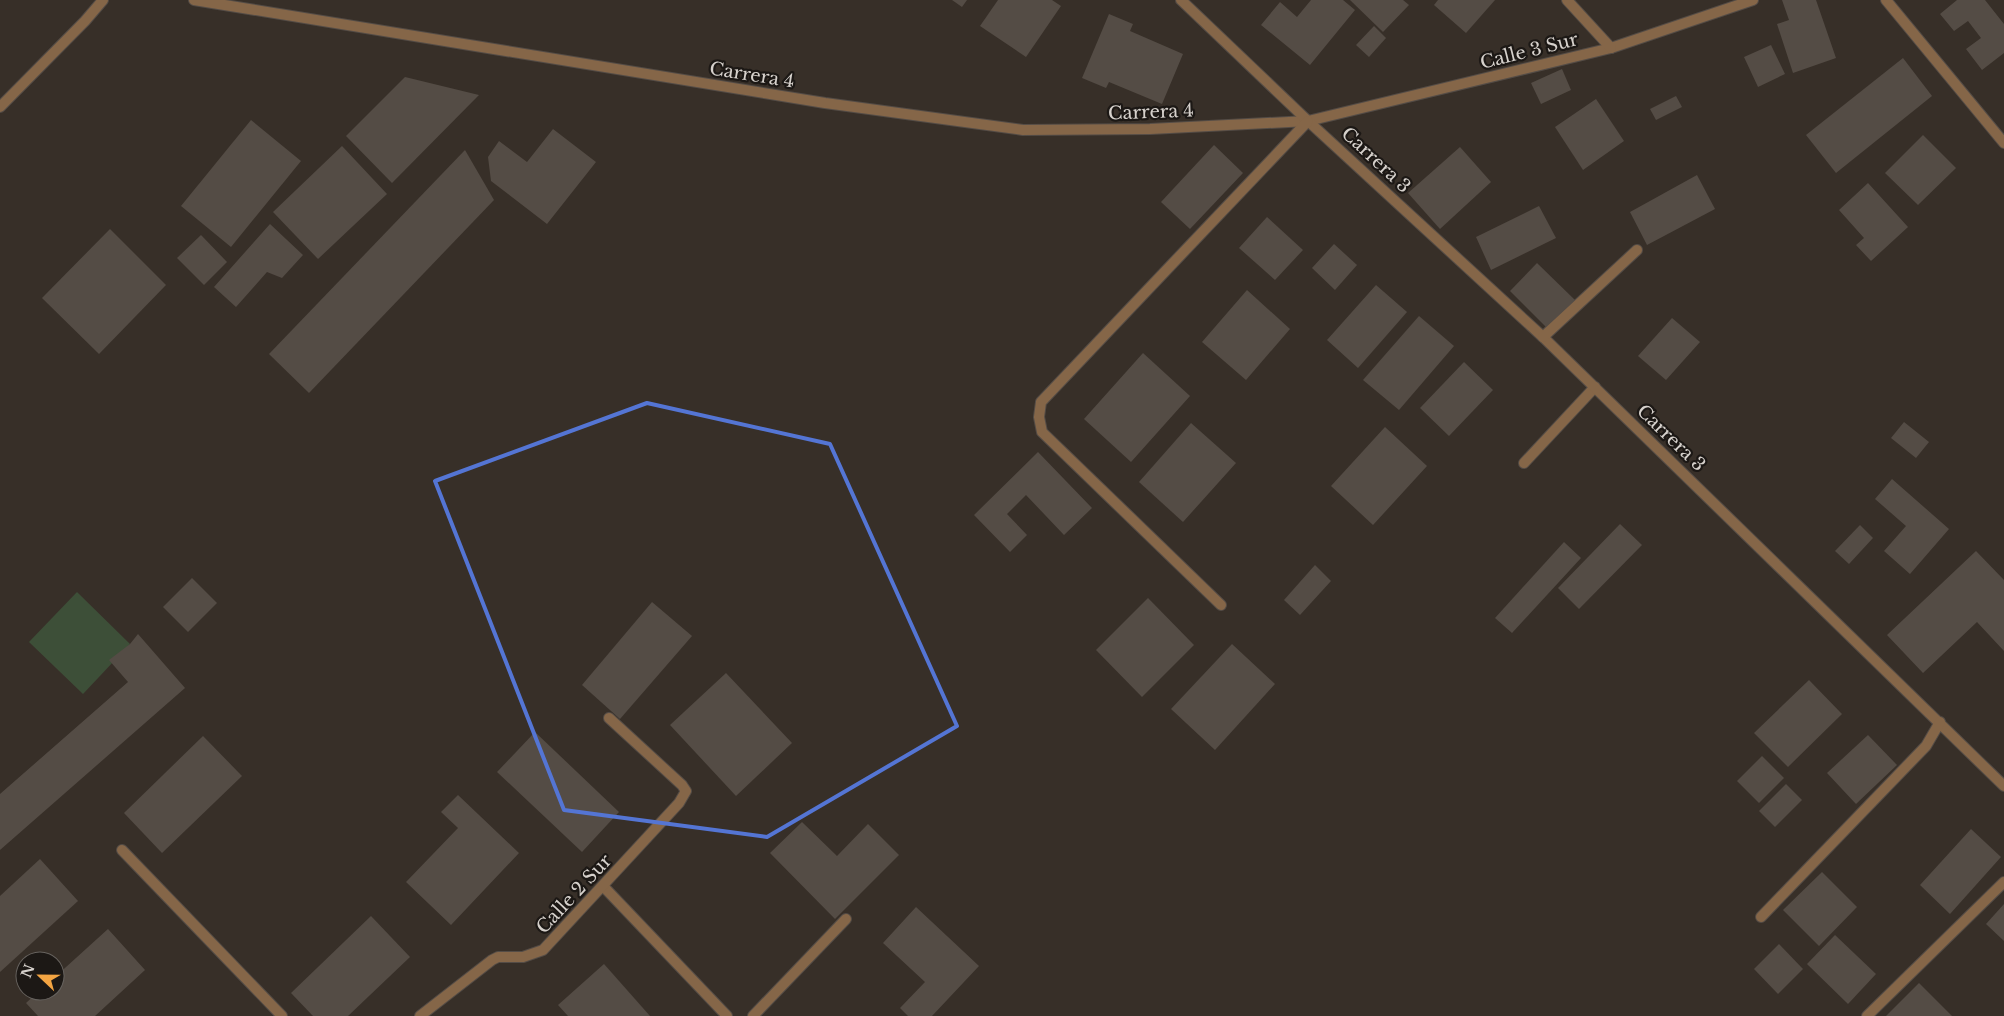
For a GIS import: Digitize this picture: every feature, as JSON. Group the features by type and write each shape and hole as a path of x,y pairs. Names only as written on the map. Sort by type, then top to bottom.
{"street":[{"path":"0,107 85,21 103,0"},
{"name":"Carrera 4","path":"194,0 825,104 1023,130 1150,129 1308,121"},
{"name":"Carrera 3","path":"1181,0 1308,121 1543,337 2004,786"},
{"path":"1567,0 1611,48"},
{"name":"Calle 3 Sur","path":"1308,121 1611,48 1752,0"},
{"path":"1886,0 2004,142"},
{"path":"1221,605 1042,432 1039,417 1040,402 1308,121"},
{"path":"1543,337 1637,250"},
{"path":"1524,463 1595,387"},
{"name":"Calle 2 Sur","path":"420,1016 492,960 498,957 523,957 543,950 684,796 686,790 682,785 610,718"},
{"path":"1761,917 1926,746 1940,722"},
{"path":"122,850 282,1016"},
{"path":"1867,1016 2004,882"},
{"path":"603,886 727,1016"},
{"path":"753,1016 846,919"}],"highlighted area":[{"path":"647,403 830,444 957,726 767,837 564,810 435,481"}],"green space":[{"path":"77,592 130,644 83,694 29,642"}],"building":[{"path":"952,0 967,0 962,7"},
{"path":"998,0 1052,0 1061,6 1026,57 980,26"},
{"path":"1311,0 1343,0 1355,10 1310,65 1261,25 1280,2 1297,17"},
{"path":"1350,0 1403,0 1409,5 1383,32"},
{"path":"1438,0 1495,0 1466,33 1434,5"},
{"path":"1782,0 1816,0 1836,58 1793,73 1777,24 1789,20"},
{"path":"1957,0 1985,0 2004,24 2004,53 1982,70 1966,49 1981,38 1968,21 1954,31 1940,14"},
{"path":"1109,14 1133,24 1130,31 1183,54 1162,104 1109,82 1106,88 1082,78"},
{"path":"1374,26 1386,38 1369,57 1356,45"},
{"path":"1771,45 1785,74 1758,87 1744,57"},
{"path":"1903,58 1932,96 1836,173 1806,135"},
{"path":"1562,69 1571,90 1541,104 1531,83"},
{"path":"405,77 479,95 392,183 346,136"},
{"path":"1676,96 1682,107 1656,120 1650,109"},
{"path":"1596,99 1624,141 1583,170 1555,127"},
{"path":"251,120 301,161 231,247 181,206"},
{"path":"553,129 596,162 547,224 491,181 488,157 499,141 527,162"},
{"path":"1923,135 1956,168 1918,205 1885,173"},
{"path":"1214,145 1243,173 1190,229 1161,202"},
{"path":"342,146 387,194 318,259 273,212"},
{"path":"1460,147 1491,182 1440,229 1408,193"},
{"path":"465,150 494,200 309,393 269,354"},
{"path":"1697,175 1715,209 1647,245 1630,212"},
{"path":"1868,183 1908,227 1871,261 1856,245 1864,238 1839,210"},
{"path":"1539,206 1556,238 1491,270 1476,237"},
{"path":"1267,217 1303,250 1275,280 1239,248"},
{"path":"270,224 303,255 282,278 267,272 236,307 214,287"},
{"path":"110,229 166,285 99,354 42,298"},
{"path":"201,235 227,262 204,285 177,258"},
{"path":"1334,244 1357,265 1335,290 1312,268"},
{"path":"1537,263 1576,301 1548,329 1510,291"},
{"path":"1376,285 1407,312 1358,368 1327,340"},
{"path":"1247,290 1290,329 1246,380 1202,342"},
{"path":"1419,316 1454,346 1399,410 1363,380"},
{"path":"1672,318 1700,342 1666,380 1638,356"},
{"path":"1143,353 1190,396 1131,462 1084,419"},
{"path":"1464,362 1493,390 1449,436 1420,408"},
{"path":"1904,422 1929,442 1916,458 1891,438"},
{"path":"1191,423 1236,463 1183,522 1139,482"},
{"path":"1385,427 1427,466 1373,525 1331,486"},
{"path":"1038,452 1092,508 1064,535 1026,495 1007,514 1027,535 1010,552 974,515"},
{"path":"1892,479 1949,529 1910,574 1884,551 1906,526 1875,499"},
{"path":"1620,524 1642,545 1579,609 1558,588"},
{"path":"1860,525 1873,538 1849,564 1835,551"},
{"path":"1564,542 1581,558 1512,633 1495,618"},
{"path":"1976,551 2004,580 2004,651 1977,622 1923,673 1887,635"},
{"path":"1315,565 1331,581 1300,615 1284,600"},
{"path":"192,578 217,603 188,632 163,607"},
{"path":"1148,598 1194,645 1142,697 1096,650"},
{"path":"652,602 692,636 620,719 582,685"},
{"path":"138,634 185,688 0,850 0,794 128,682 109,660 130,644"},
{"path":"1232,644 1275,684 1215,750 1171,709"},
{"path":"726,673 792,743 736,796 670,725"},
{"path":"1809,680 1842,714 1788,767 1754,733"},
{"path":"535,732 619,812 582,852 497,772"},
{"path":"1868,735 1897,765 1856,804 1827,773"},
{"path":"203,736 242,776 162,853 124,813"},
{"path":"1762,756 1784,778 1759,803 1737,781"},
{"path":"1786,784 1802,800 1775,827 1759,811"},
{"path":"458,795 519,853 451,925 406,882 458,828 441,812"},
{"path":"802,822 837,856 868,824 899,855 835,919 770,853"},
{"path":"1971,829 2001,857 1950,914 1920,885"},
{"path":"40,859 78,901 23,951 15,951 15,958 0,972 0,896"},
{"path":"1822,872 1857,907 1819,946 1783,910"},
{"path":"2004,904 2004,941 1986,924"},
{"path":"916,907 979,966 932,1016 908,1016 900,1008 925,982 883,943"},
{"path":"371,916 410,957 348,1016 313,1016 291,993"},
{"path":"108,929 145,970 95,1016 38,1016 26,1003 28,1001 65,1001 65,968"},
{"path":"1835,935 1876,974 1848,1004 1807,964"},
{"path":"1779,944 1803,969 1778,994 1754,969"},
{"path":"604,964 650,1016 568,1016 558,1005"},
{"path":"1919,983 1952,1016 1886,1016"}]}
